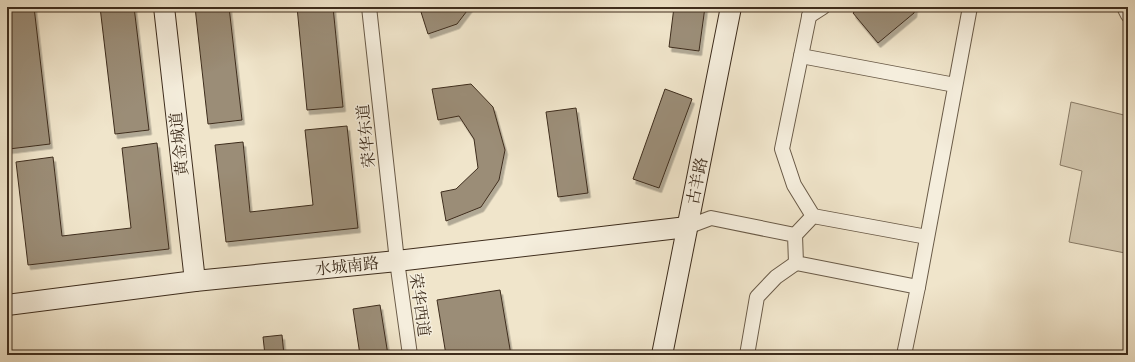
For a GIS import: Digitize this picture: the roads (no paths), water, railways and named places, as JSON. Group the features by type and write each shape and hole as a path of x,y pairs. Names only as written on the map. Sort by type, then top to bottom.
{"street":[{"name":"黄金城道","path":"164,7 195,281"},
{"name":"荣华东道","path":"369,7 397,260"},
{"name":"古羊路","path":"662,355 731,7"},
{"path":"823,7 810,12 782,149 794,185 813,216 927,237"},
{"path":"904,355 970,7"},
{"path":"1124,7 1128,15"},
{"path":"801,56 956,85"},
{"path":"796,263 795,235 813,216"},
{"path":"688,227 711,218 795,235"},
{"name":"水城南路","path":"7,305 195,281 688,227"},
{"name":"荣华西道","path":"397,260 410,355"},
{"path":"747,355 757,297 776,277 796,263 918,287"}]}
